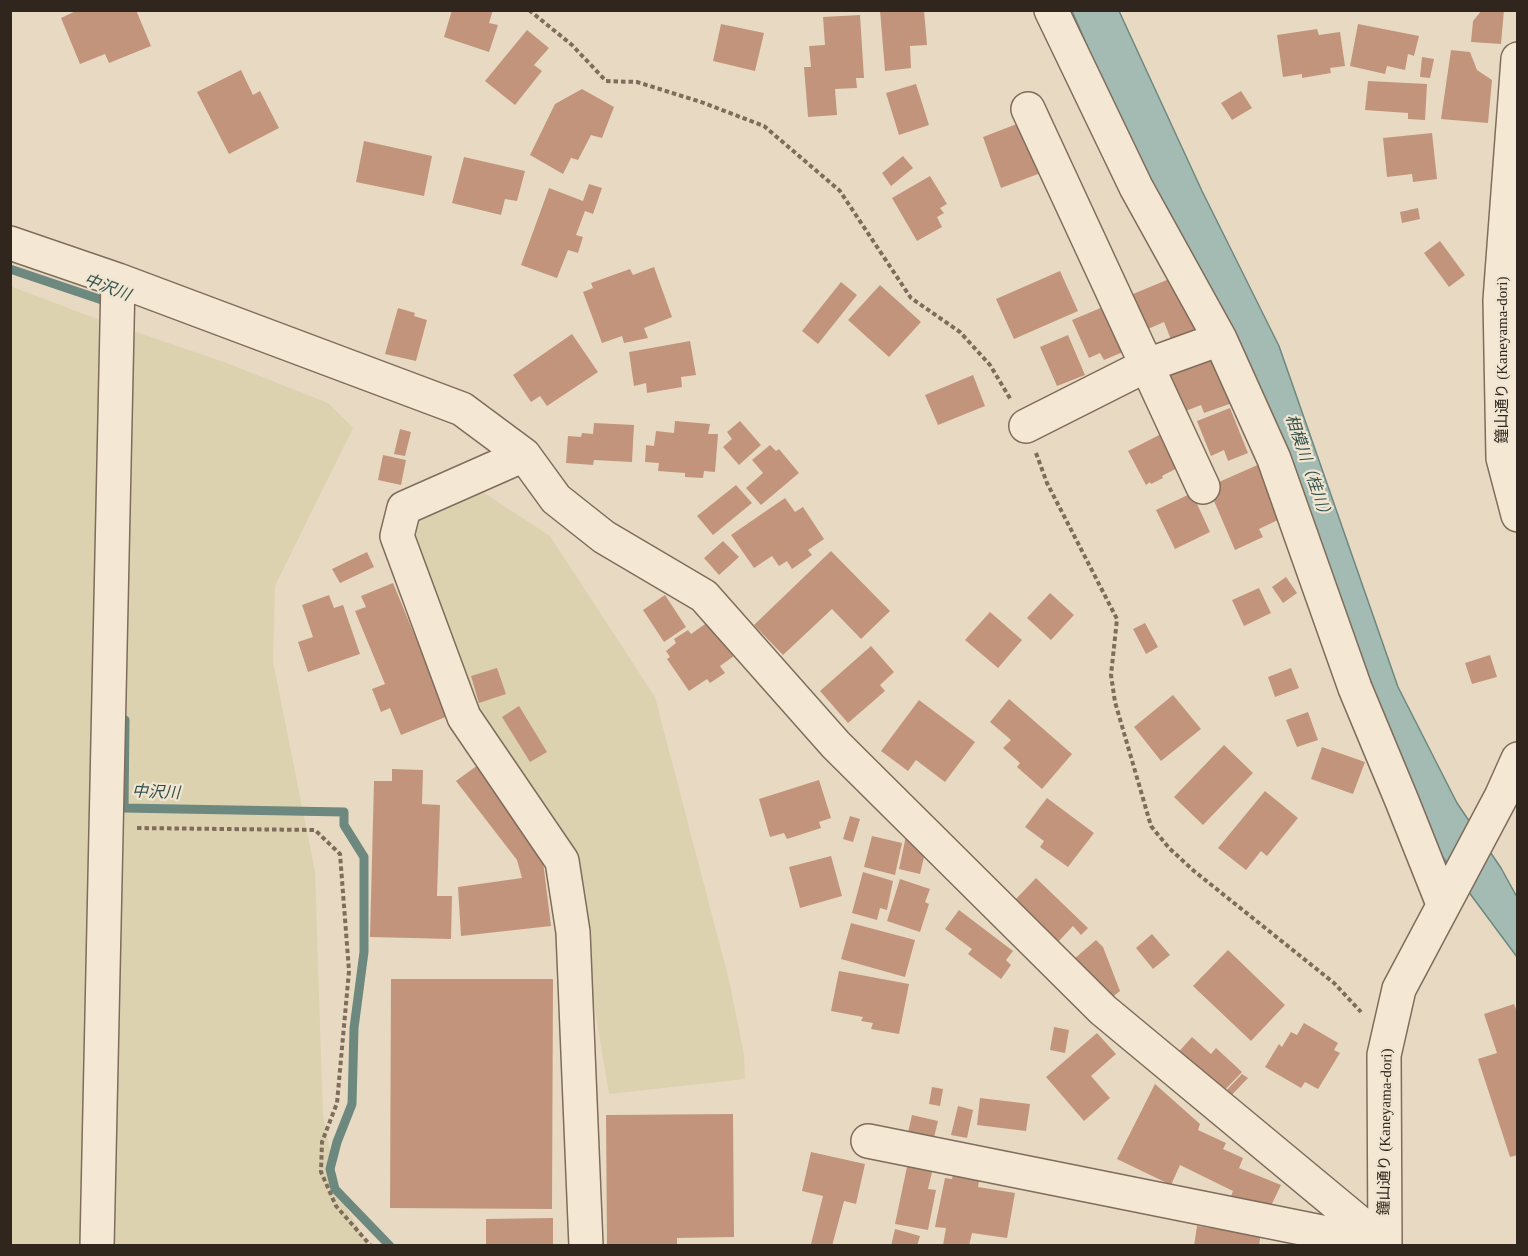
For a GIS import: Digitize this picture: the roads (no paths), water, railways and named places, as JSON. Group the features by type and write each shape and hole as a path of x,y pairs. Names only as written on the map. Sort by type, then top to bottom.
{"street":[{"path":"1051,10 1136,187 1220,339 1274,459 1355,688 1402,801 1447,896"},
{"name":"鐘山通り (Kaneyama-dori)","path":"1518,59 1500,300 1503,458 1518,515"},
{"path":"1028,109 1145,366 1203,486"},
{"path":"10,243 118,280 462,410 524,455 556,499 604,537 704,596 836,745 1103,1010 1385,1245"},
{"path":"97,1245 118,280"},
{"path":"1026,426 1145,366 1220,339"},
{"path":"524,455 404,508 397,536 464,717 562,861 573,932 586,1245"},
{"name":"鐘山通り (Kaneyama-dori)","path":"1385,1245 1384,1055 1399,989 1501,797 1518,759"},
{"path":"868,1141 1385,1245"}],"water":[{"name":"相模川（桂川）","path":"1072,11 1119,11 1202,191 1279,346 1398,687 1457,803 1501,868 1517,897 1517,957 1442,856 1342,634"}],"waterway":[{"name":"中沢川","path":"10,269 111,303"},
{"name":"中沢川","path":"125,720 124,808 344,812 344,825 364,857 364,952 354,1028 352,1104 337,1142 330,1169 335,1189 390,1246"}]}
